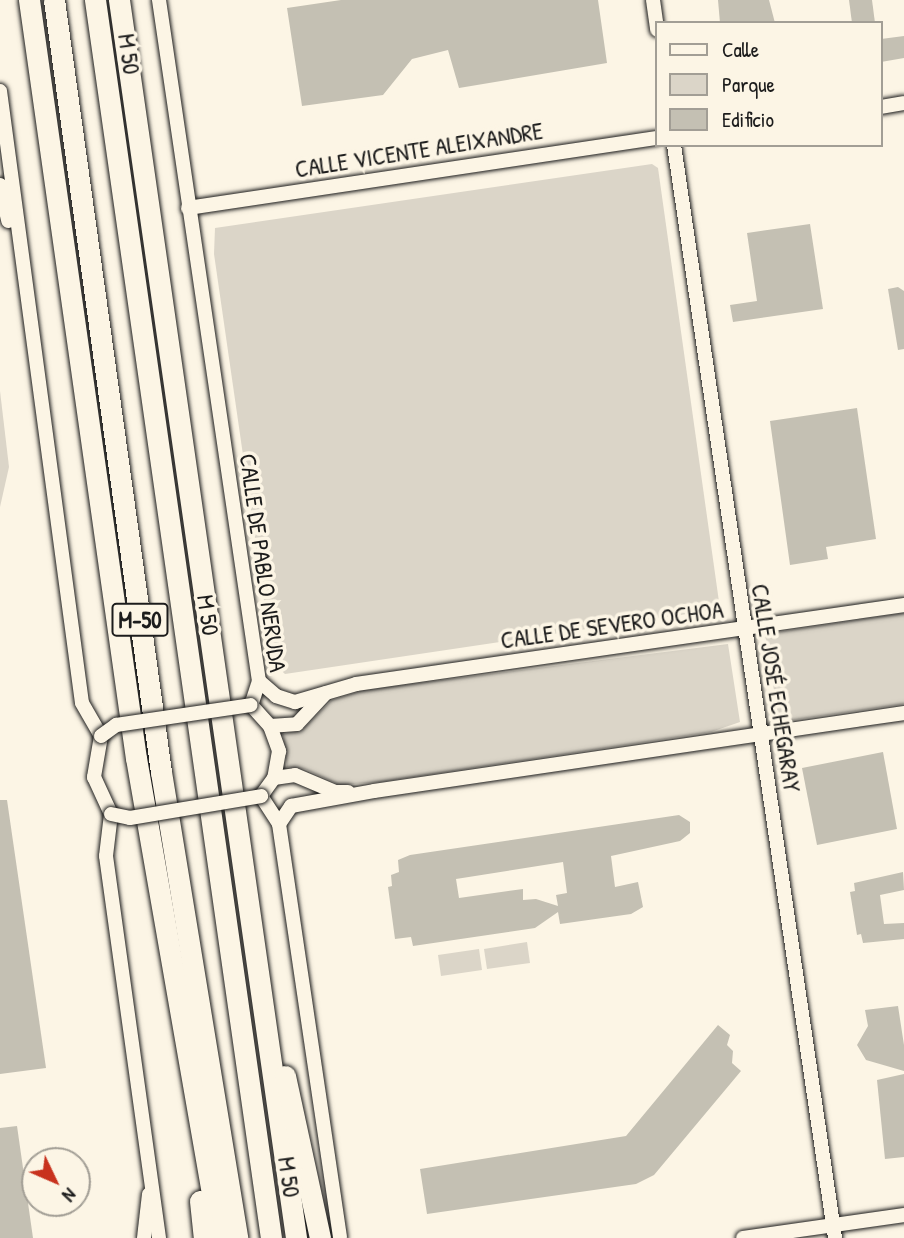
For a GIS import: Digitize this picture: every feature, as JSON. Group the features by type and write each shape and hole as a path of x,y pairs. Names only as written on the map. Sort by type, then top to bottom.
{"highway":[{"path":"16,0 24,66 63,252"},
{"path":"29,0 146,828 161,962 204,1238"},
{"name":"M-50","path":"54,0 161,772 237,1238"},
{"name":"M 50","path":"95,0 271,1238"},
{"path":"118,0 296,1238"},
{"path":"146,828 220,1238"},
{"path":"244,885 320,1238"}],"street":[{"name":"CALLE DE PABLO NERUDA","path":"159,0 259,681 251,705 270,726 279,751 274,778"},
{"path":"653,0 656,22"},
{"path":"0,91 27,316 82,703 101,736 94,777 111,814 106,856 152,1168 159,1238"},
{"path":"883,107 904,103"},
{"name":"CALLE VICENTE ALEIXANDRE","path":"188,208 656,138"},
{"name":"CALLE JOSÉ ECHEGARAY","path":"674,147 834,1231"},
{"path":"0,185 27,316"},
{"name":"CALLE DE SEVERO OCHOA","path":"259,681 276,696 295,702 356,684 904,605"},
{"path":"270,726 297,723 327,692"},
{"path":"101,736 116,725 251,705"},
{"path":"279,824 291,806 374,791 904,713"},
{"path":"111,814 130,818 261,796 274,778 295,775 335,792 374,791"},
{"path":"261,796 279,824 339,1238"},
{"path":"144,1238 152,1168"},
{"path":"743,1238 834,1231 904,1215"}],"green space":[{"path":"652,164 658,168 720,609 285,674 273,663 214,254 215,228"},
{"path":"0,391 9,467 0,507"},
{"path":"904,613 904,704 779,722 765,634"},
{"path":"728,644 740,722 711,732 380,782 340,785 305,769 287,767 283,734 303,729 332,700 364,690"},
{"path":"527,942 530,963 487,969 484,949"},
{"path":"479,949 482,970 441,976 438,955"}],"building":[{"path":"341,0 598,0 607,63 459,88 448,50 412,59 383,95 302,106 287,8"},
{"path":"718,0 769,0 774,21 720,21"},
{"path":"849,0 872,0 875,21 852,21"},
{"path":"904,36 904,58 883,62 883,39"},
{"path":"810,224 823,309 733,322 730,305 757,301 747,233"},
{"path":"898,287 904,291 904,349 898,350 888,289"},
{"path":"857,408 876,539 826,547 828,559 790,565 770,421"},
{"path":"883,752 897,829 817,845 802,768"},
{"path":"0,800 7,800 46,1068 0,1074"},
{"path":"679,815 690,822 690,833 680,841 611,856 615,887 638,882 643,907 631,914 560,924 558,912 535,928 413,946 411,937 395,939 388,887 392,886 391,875 399,872 398,860 410,855","holes":["563,862 567,893 556,895 558,906 536,899 523,900 523,889 459,898 456,879"]},
{"path":"903,872 904,890 880,895 884,924 904,923 904,939 863,943 861,934 857,935 850,892 855,891 854,883"},
{"path":"898,1006 904,1045 904,1071 866,1060 857,1045 868,1026 865,1010"},
{"path":"718,1025 730,1035 727,1045 733,1051 732,1063 741,1071 654,1175 636,1184 427,1214 420,1169 626,1136"},
{"path":"904,1074 904,1157 885,1159 877,1080"},
{"path":"17,1126 21,1154 21,1217 30,1217 33,1238 0,1238 0,1128"}]}
